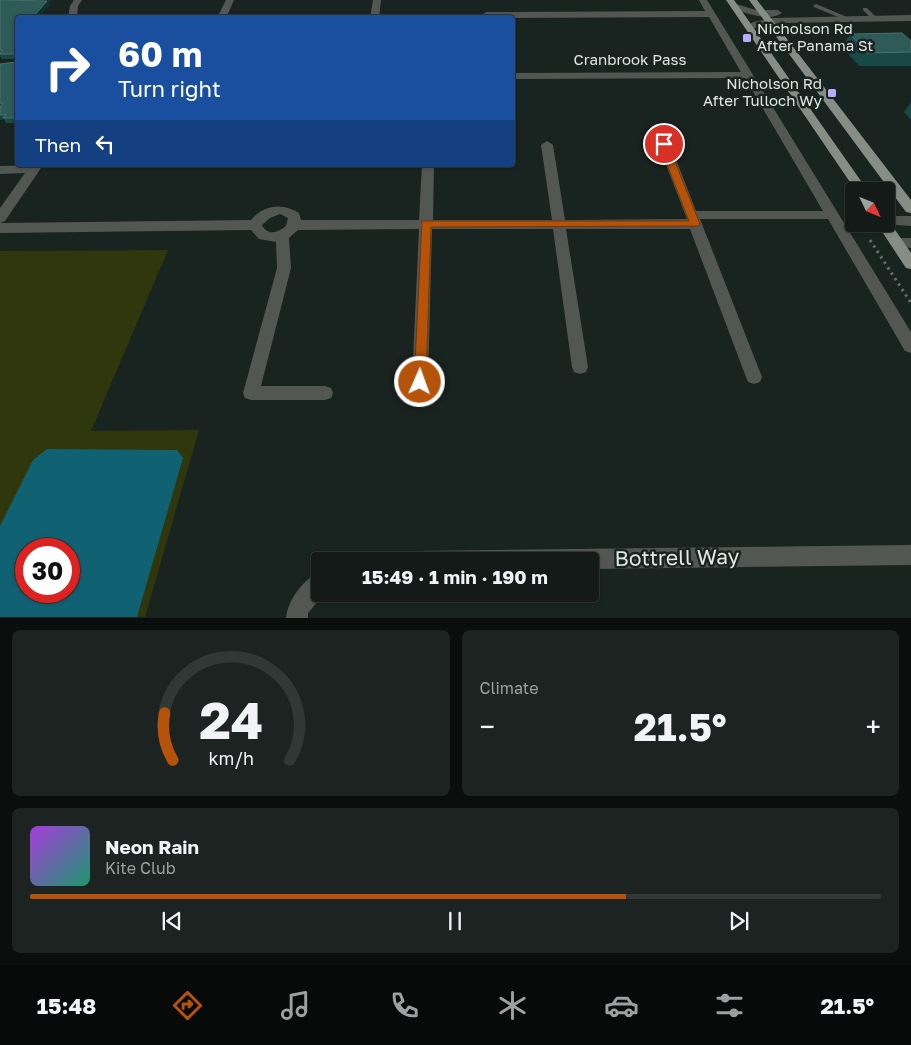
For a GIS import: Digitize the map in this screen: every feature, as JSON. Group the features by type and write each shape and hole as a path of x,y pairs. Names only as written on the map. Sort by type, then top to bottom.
{"main road":[{"path":"753,0 911,209"},
{"path":"733,4 856,182"},
{"path":"894,232 904,243 911,264"}],"street":[{"path":"72,15 74,6 78,0"},
{"path":"222,15 230,0"},
{"path":"374,15 377,0"},
{"path":"703,0 911,346"},
{"path":"733,4 766,18 911,18"},
{"path":"486,13 711,14"},
{"path":"749,27 766,18"},
{"name":"Cranbrook Pass","path":"515,76 748,75"},
{"path":"664,144 754,377"},
{"path":"547,145 580,368"},
{"path":"0,170 36,167"},
{"path":"0,218 36,167"},
{"path":"420,382 428,167"},
{"path":"280,210 294,216 295,225 282,236 270,238 261,235 256,231 255,225 259,218 269,212 280,210"},
{"path":"295,225 559,225 831,215"},
{"path":"895,222 911,221"},
{"path":"0,228 255,225"},
{"path":"282,236 284,268 251,393 325,392"},
{"name":"Bottrell Way","path":"599,559 911,555"},
{"path":"297,618 298,609 311,593"}],"lane":[{"path":"816,6 845,18"},
{"path":"865,9 874,18"}],"path":[{"path":"870,240 911,303"}],"green space":[{"path":"168,250 91,431 199,430 145,617 0,617 0,251"}],"water":[{"path":"47,449 177,450 183,458 137,617 0,617 0,526 33,460"}],"building":[{"path":"0,0 47,1 35,15 15,15 15,54 0,54 3,50 0,50"},
{"path":"902,33 911,41 911,52 867,53 850,34"},
{"path":"15,62 15,118 3,118 6,114 0,115 0,107 3,103 0,103 0,64"}],"place":[{"name":"Nicholson Rd After Panama St","path":"747,38"},
{"name":"Nicholson Rd After Tulloch Wy","path":"832,93"}],"route":[{"path":"420,382 426,224 695,224 664,144"}]}
